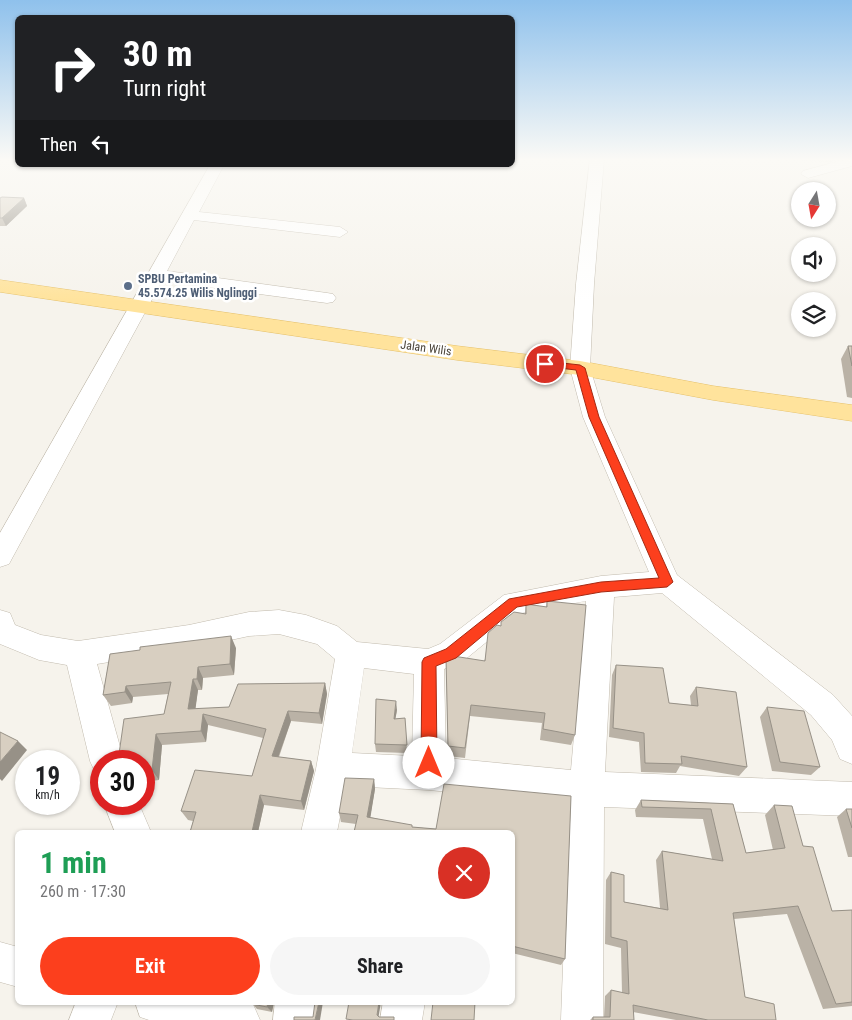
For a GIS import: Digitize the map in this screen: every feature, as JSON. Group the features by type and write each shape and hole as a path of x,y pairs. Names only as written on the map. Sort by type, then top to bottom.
{"main road":[{"name":"Jalan Wilis","path":"0,286 457,353 580,368 713,394 852,413"}],"street":[{"path":"0,557 194,207"},
{"path":"592,207 580,368 594,417 667,582 822,705 843,729 852,748"},
{"path":"189,215 340,232"},
{"path":"157,275 327,298"},
{"path":"1,630 39,647 78,654 190,637 249,624 279,622 306,627 327,635 351,654 429,662 451,653 514,603 601,587 667,582"},
{"path":"582,1020 587,789 601,587"},
{"path":"78,654 88,683 104,750"},
{"path":"319,830 333,769 351,654"},
{"path":"429,662 429,773"},
{"path":"333,769 429,773 587,789 836,796 852,799"},
{"path":"126,815 132,830"},
{"path":"0,962 15,966"},
{"path":"90,1020 97,1005"},
{"path":"166,1005 219,1020"},
{"path":"230,1005 239,1020"},
{"path":"294,1020 296,1005"},
{"path":"401,1020 404,1005"}],"building":[{"path":"0,207 15,207 2,218 0,218"},
{"path":"848,346 852,346 852,366"},
{"path":"547,601 586,605 575,735 543,729 545,713 471,705 465,748 448,746 446,659 453,656 485,661 488,633 497,625 501,626 501,622 514,612 526,614 526,604 547,607"},
{"path":"231,636 230,664 198,667 197,679 193,679 188,709 229,707 238,684 325,683 319,713 288,711 272,756 311,761 301,801 260,795 252,830 191,830 196,812 181,811 195,770 252,776 266,729 203,714 201,731 156,734 154,750 120,750 124,719 164,714 171,682 126,686 125,692 103,695 110,654 140,650 140,647"},
{"path":"616,665 663,668 669,703 698,706 696,687 736,692 747,767 681,756 682,764 645,763 644,733 613,728"},
{"path":"376,699 396,701 394,719 405,718 407,745 375,744"},
{"path":"767,707 804,711 820,767 780,762"},
{"path":"0,732 18,741 0,762"},
{"path":"345,778 374,779 367,817 412,825 412,827 436,829 444,784 571,796 565,959 515,947 515,830 354,830 358,815 339,813"},
{"path":"641,800 733,804 746,853 785,848 774,805 792,806 803,846 813,847 832,911 852,910 852,1002 836,1004 798,906 733,913 745,997 774,1004 776,1020 708,1020 633,1005 634,1020 593,1020 593,1017 610,1017 611,990 629,994 627,941 611,937 611,872 624,875 624,902 668,910 662,851 723,861 711,809 642,807"},
{"path":"846,809 852,809 852,828"},
{"path":"315,1005 318,1005 315,1020 294,1020 294,1017 313,1017"},
{"path":"348,1005 379,1005 377,1015 379,1017 394,1017 394,1020 346,1019"},
{"path":"433,1005 475,1005 474,1020 431,1020"}],"place":[{"name":"SPBU Pertamina 45.574.25 Wilis Nglinggi","path":"128,286"}],"route":[{"path":"429,763 429,662 451,653 514,603 601,587 667,582 594,417 580,368 545,364"}]}
